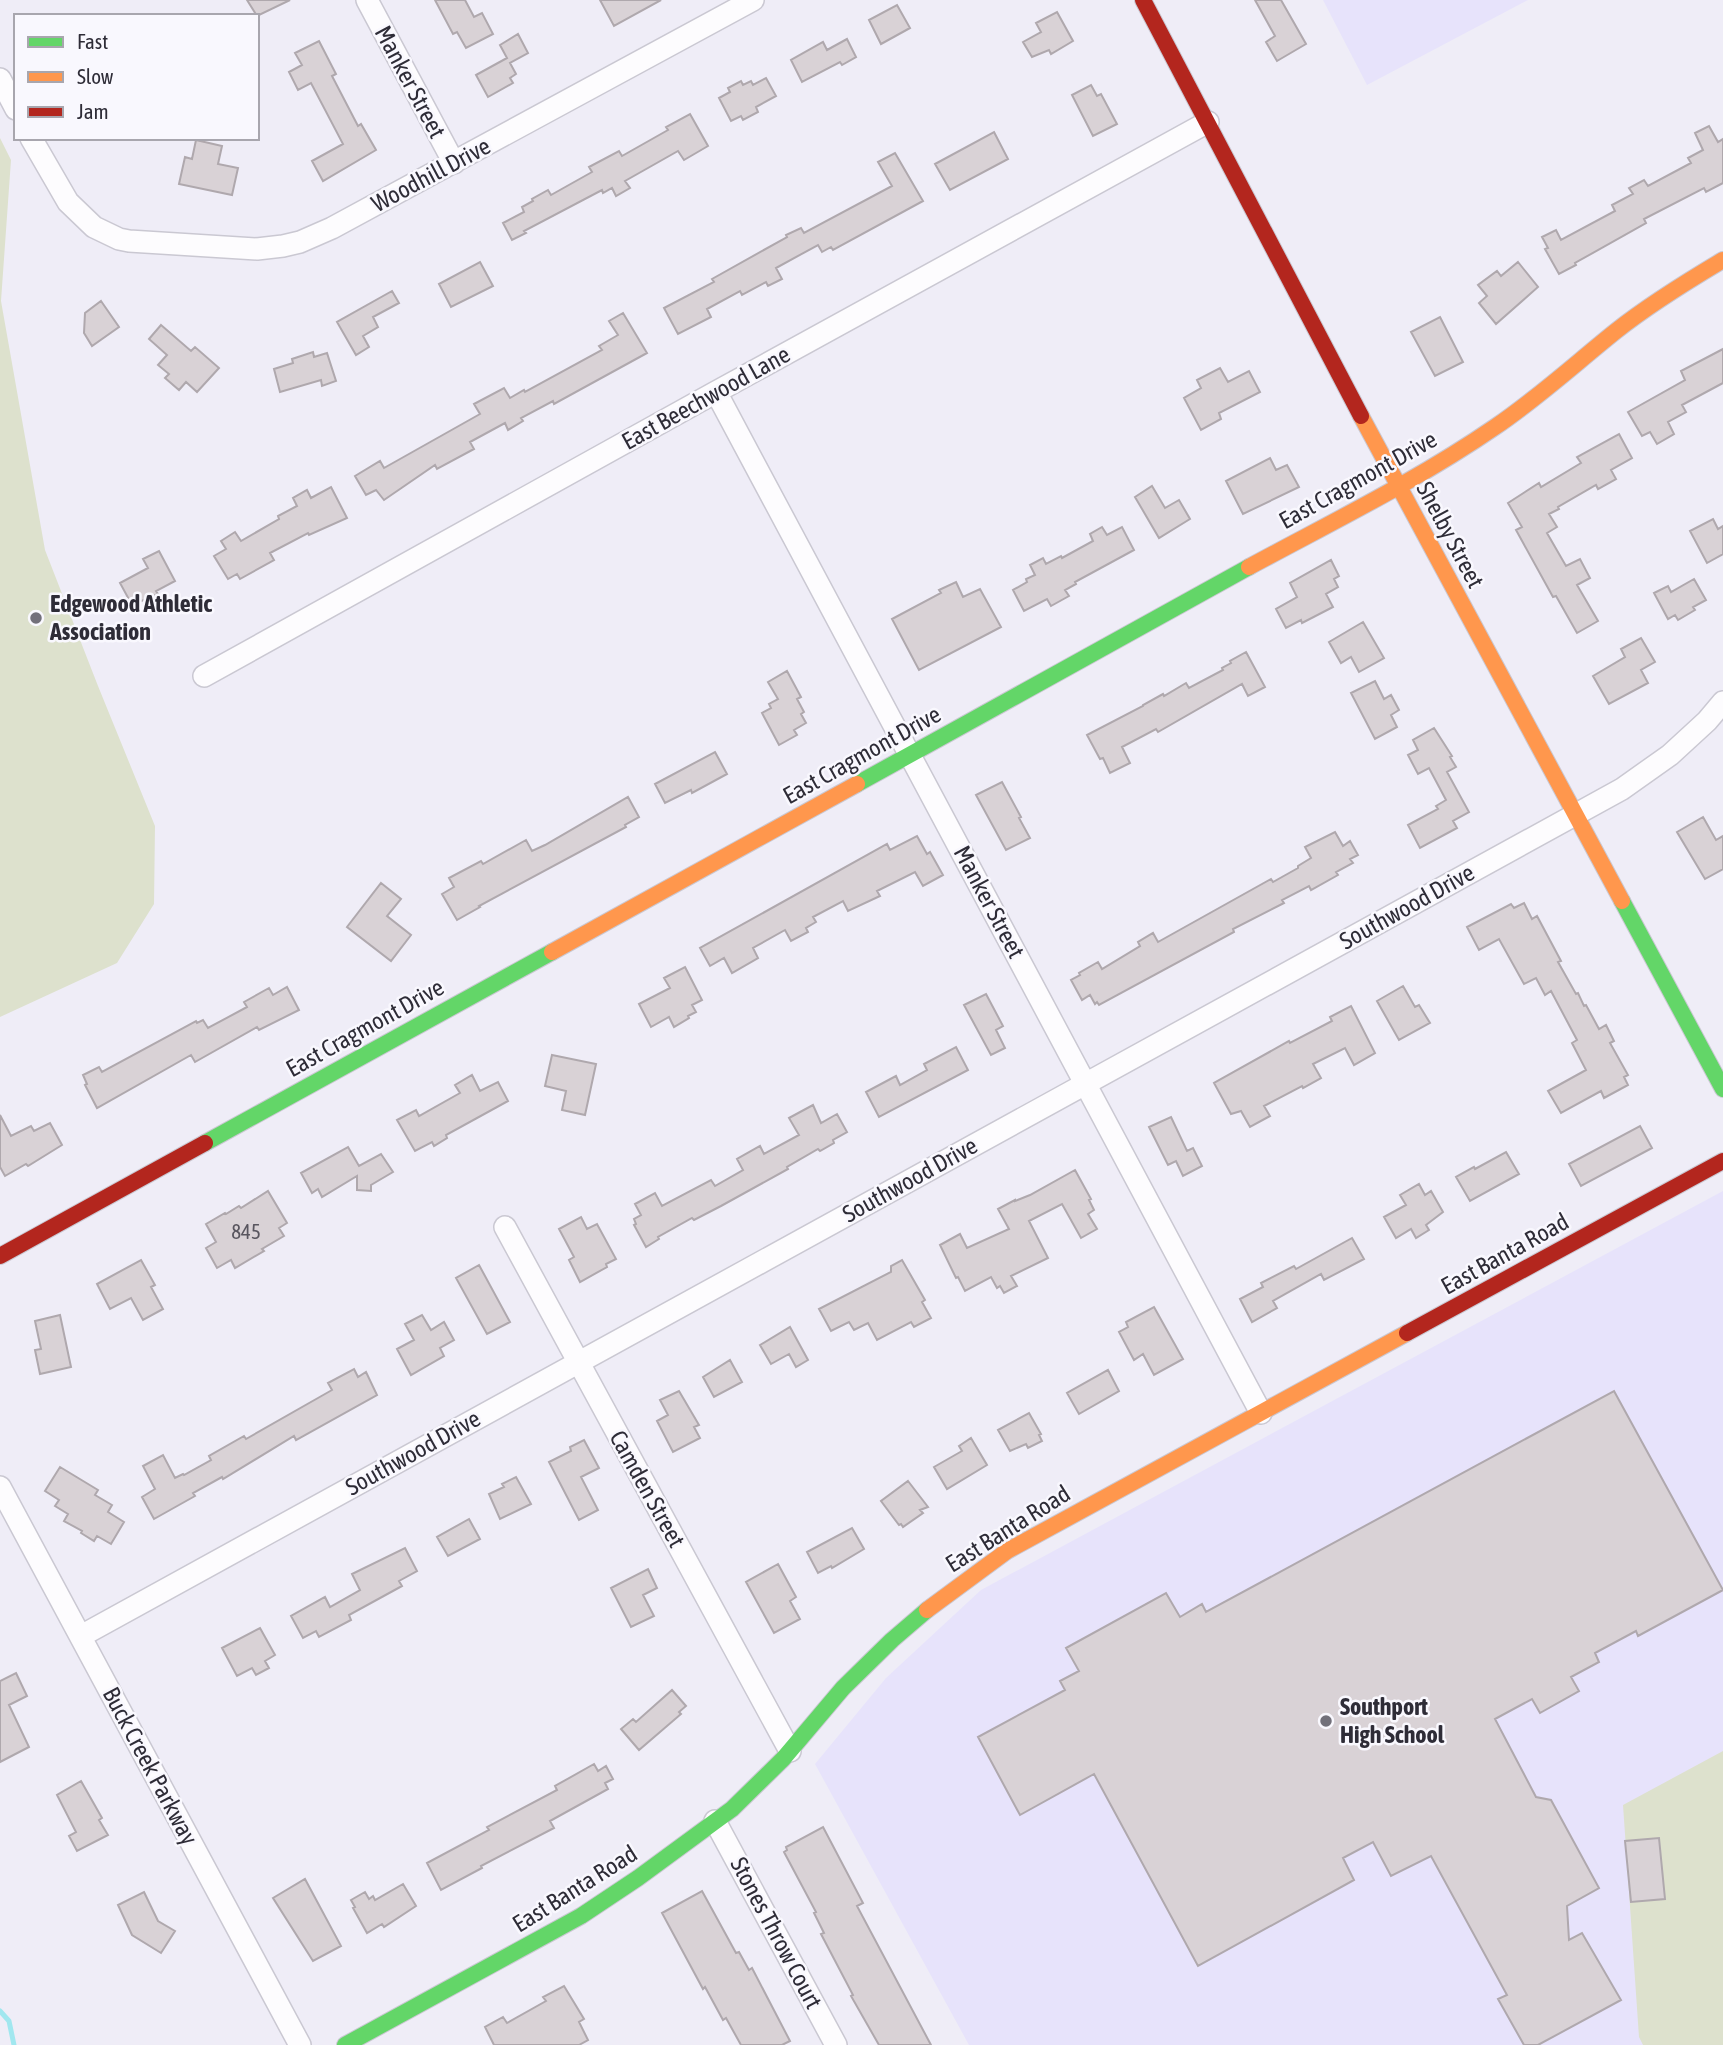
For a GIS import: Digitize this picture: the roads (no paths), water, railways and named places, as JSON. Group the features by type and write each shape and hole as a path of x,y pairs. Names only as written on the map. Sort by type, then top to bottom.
{"street":[{"name":"Manker Street","path":"367,0 454,163"},
{"name":"Shelby Street","path":"1143,0 1397,484 1723,1088"},
{"name":"Woodhill Drive","path":"32,140 68,202 103,233 129,241 239,249 300,242 454,163 748,1"},
{"path":"0,79 14,105"},
{"name":"East Beechwood Lane","path":"204,676 1208,122"},
{"name":"East Cragmont Drive","path":"0,1256 1437,464 1496,427 1657,300 1723,260"},
{"name":"Manker Street","path":"716,392 1261,1413"},
{"name":"Southwood Drive","path":"81,1636 1622,789 1657,765 1701,727 1723,702"},
{"name":"East Banta Road","path":"345,2045 580,1916 638,1878 715,1821 745,1798 867,1663 918,1617 1007,1551 1723,1161"},
{"name":"Camden Street","path":"505,1227 790,1751"},
{"name":"Buck Creek Parkway","path":"0,1487 300,2045"},
{"name":"Stones Throw Court","path":"715,1821 836,2045"}],"waterway":[{"path":"0,2011 9,2021 14,2045"}],"place":[{"name":"Edgewood Athletic Association","path":"36,618"},
{"name":"Southport High School","path":"1326,1721"}]}
